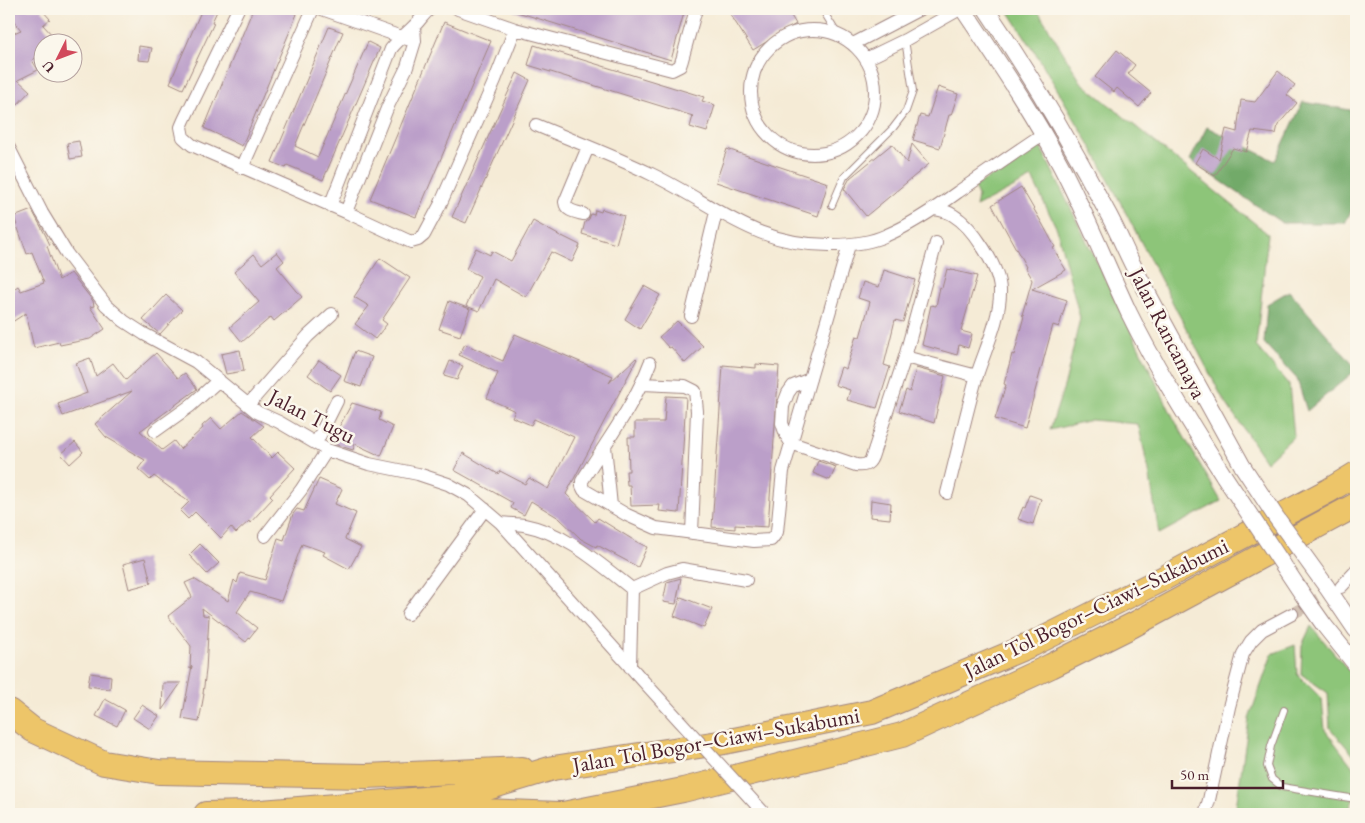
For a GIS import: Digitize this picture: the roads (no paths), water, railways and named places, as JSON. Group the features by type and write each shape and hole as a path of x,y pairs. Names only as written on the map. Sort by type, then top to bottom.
{"highway":[{"name":"Jalan Tol Bogor–Ciawi–Sukabumi","path":"206,814 247,813 461,796 553,768 719,744 872,712 1033,644 1164,578 1328,491 1356,474"},
{"name":"Jalan Tol Bogor–Ciawi–Sukabumi","path":"419,814 460,810 561,814 683,790 902,735 1051,666 1172,605 1356,505"},
{"path":"9,710 33,730 104,763 159,772 366,776 553,768"}],"street":[{"path":"238,9 184,120 181,133 186,140 192,145 242,168 346,212 404,240 414,242 421,238 440,206 515,30"},
{"path":"242,168 313,9"},
{"path":"322,9 415,41"},
{"path":"330,206 388,57 401,37 414,26 422,14 430,9"},
{"path":"458,9 515,30 672,70 680,66 696,9"},
{"path":"853,44 920,9"},
{"path":"866,60 961,9"},
{"name":"Jalan Rancamaya","path":"961,9 1002,68 1043,134 1076,196 1141,336 1192,426 1324,626 1356,665"},
{"name":"Jalan Rancamaya","path":"986,9 1016,55 1089,177 1140,280 1243,467 1276,517 1334,586 1356,630"},
{"path":"346,212 388,106 407,67 415,41 414,26"},
{"path":"819,30 838,35 853,44 866,60 874,76 876,95 872,114 862,131 847,144 829,152 810,154 790,150 774,139 760,124 753,106 751,87 756,68 766,51 781,38 799,31 819,30"},
{"path":"536,125 652,174 682,190 716,212 764,234 795,243 811,245 849,245 886,236 935,209 1043,134"},
{"path":"583,214 569,210 565,202 588,147"},
{"name":"Jalan Tugu","path":"9,148 50,226 84,278 106,305 130,326 196,362 257,412 327,450 368,464 418,474 448,484 468,495 501,523 764,813"},
{"path":"935,209 953,215 966,225 982,247 996,272 1000,292 996,314 977,376 947,494"},
{"path":"691,316 716,212"},
{"path":"810,379 793,386 783,406 782,423 791,443 856,465 862,466 870,462 905,356 936,243"},
{"path":"650,363 642,384 582,481 582,486 589,494 656,528 754,541 771,540 777,532 781,481 791,443 849,245"},
{"path":"248,405 308,336 332,314"},
{"path":"905,356 977,376"},
{"path":"155,431 190,406 219,380"},
{"path":"642,384 685,386 695,391 692,533"},
{"path":"316,443 337,400"},
{"path":"605,446 611,506"},
{"path":"265,536 301,490 327,450"},
{"path":"408,614 485,510"},
{"path":"501,523 524,525 562,539 590,556 632,589"},
{"path":"632,589 682,568 746,580"},
{"path":"1334,586 1356,571"},
{"path":"632,589 633,670"},
{"path":"1204,814 1210,800 1235,681 1243,654 1251,641 1262,630 1292,614"}],"lane":[{"path":"822,9 838,35"},
{"path":"832,205 844,177 893,128 906,111 912,91 906,40"},
{"path":"1284,710 1271,746 1267,766 1272,779 1282,787 1356,799"}],"tunnel":[{"path":"1292,614 1338,588"}]}
